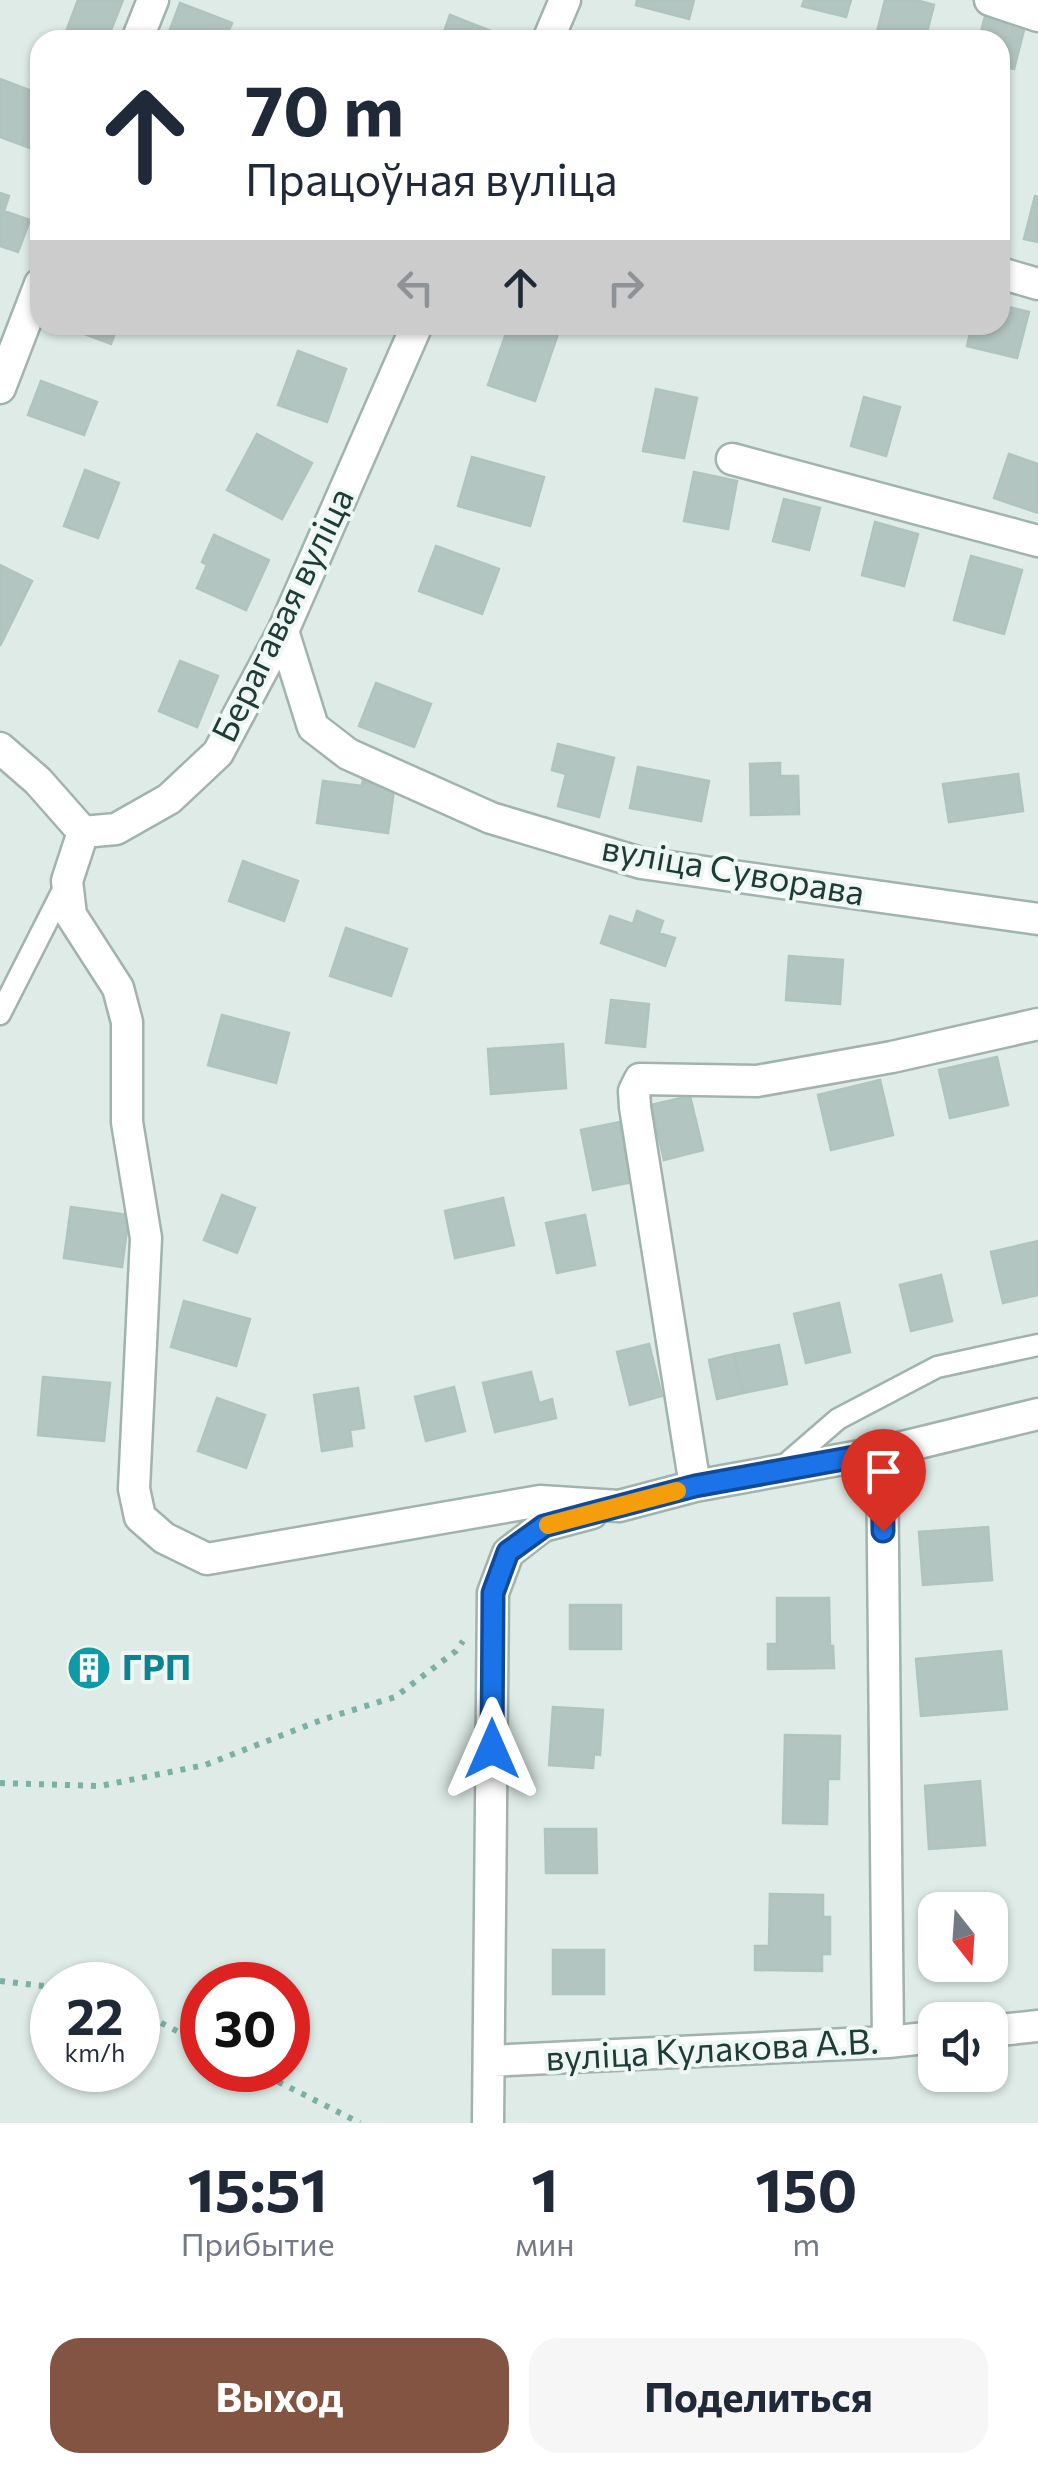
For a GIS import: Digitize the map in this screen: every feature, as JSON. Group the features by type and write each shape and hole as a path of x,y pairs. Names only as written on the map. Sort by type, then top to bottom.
{"street":[{"path":"141,30 153,0"},
{"path":"552,30 565,0"},
{"path":"990,0 1038,16"},
{"path":"1010,276 1038,284"},
{"path":"0,388 30,310"},
{"name":"Берагавая вуліца","path":"83,832 116,829 169,799 218,753 283,631 412,335"},
{"path":"732,459 1038,541"},
{"name":"вуліца Суворава","path":"283,631 313,727 348,754 491,818 640,863 1038,919"},
{"path":"0,748 38,781 83,832 67,881 71,915 118,988 127,1022 127,1122 146,1238 134,1490 140,1517 164,1538 207,1559 540,1501 619,1506"},
{"path":"695,1486 635,1107 634,1091 640,1079 757,1081 892,1057 1038,1024"},
{"path":"488,2123 493,1593 508,1552 544,1526 695,1486 882,1452 1038,1414"},
{"path":"882,1452 888,2042"},
{"path":"1008,2030 1038,2026"},
{"name":"вуліца Кулакова А.В.","path":"489,2061 918,2039"}],"lane":[{"path":"0,1014 67,881"},
{"path":"778,1470 838,1419 937,1367 1038,1345"}],"path":[{"path":"0,1783 100,1786 205,1765 324,1719 395,1697 456,1651 465,1636"},
{"path":"0,1981 30,1984"},
{"path":"298,2092 360,2123"}],"building":[{"path":"78,0 123,0 111,30 67,29"},
{"path":"637,0 694,0 689,19 636,5"},
{"path":"804,0 851,0 846,17 802,6"},
{"path":"885,0 916,0 934,5 928,30 878,30"},
{"path":"180,3 232,23 229,30 170,30"},
{"path":"450,15 488,30 445,30"},
{"path":"985,16 1025,26 1014,69 1010,68 1010,30 982,30"},
{"path":"0,79 30,90 30,148 0,137"},
{"path":"0,193 9,196 4,211 30,220 18,252 0,246"},
{"path":"1035,196 1038,197 1038,242 1024,239"},
{"path":"1010,307 1029,312 1017,358 967,346 970,335 1010,335"},
{"path":"87,335 114,335 111,344"},
{"path":"506,335 558,335 535,401 488,385"},
{"path":"298,351 346,369 327,422 278,405"},
{"path":"41,381 97,402 84,435 28,415"},
{"path":"656,389 697,398 684,458 643,451"},
{"path":"864,397 900,407 886,456 851,446"},
{"path":"257,434 312,463 282,519 227,490"},
{"path":"1009,454 1038,464 1038,513 994,498"},
{"path":"472,457 544,477 530,526 458,506"},
{"path":"85,470 119,483 98,538 64,526"},
{"path":"694,472 737,481 728,529 684,521"},
{"path":"784,499 820,508 809,550 773,541"},
{"path":"875,522 918,534 904,586 862,575"},
{"path":"214,535 269,560 246,610 197,588 207,565 202,562"},
{"path":"436,546 499,569 482,614 419,591"},
{"path":"971,556 1022,570 1004,634 954,620"},
{"path":"0,565 32,581 0,646"},
{"path":"180,661 218,676 197,727 159,711"},
{"path":"376,683 431,704 414,747 359,726"},
{"path":"558,744 614,758 599,817 558,806 566,774 552,770"},
{"path":"780,763 780,776 798,776 799,814 751,815 750,764"},
{"path":"638,767 709,781 701,821 630,808"},
{"path":"1018,774 1023,811 949,822 943,784"},
{"path":"363,778 395,783 388,833 317,823 323,781 362,786"},
{"path":"243,861 298,881 284,921 229,901"},
{"path":"637,911 663,921 659,933 675,938 665,966 601,943 610,916 633,924"},
{"path":"346,928 407,949 391,996 330,976"},
{"path":"789,956 843,960 840,1004 786,1000"},
{"path":"611,1000 649,1004 645,1047 606,1043"},
{"path":"222,1015 289,1033 276,1083 208,1065"},
{"path":"563,1044 566,1088 491,1094 488,1049"},
{"path":"997,1057 1008,1105 950,1118 939,1070"},
{"path":"880,1080 893,1135 831,1150 818,1095"},
{"path":"690,1096 703,1150 664,1160 651,1105"},
{"path":"620,1122 632,1182 593,1190 581,1130"},
{"path":"222,1195 255,1208 237,1253 204,1240"},
{"path":"503,1198 514,1245 455,1258 445,1211"},
{"path":"71,1207 129,1215 122,1267 64,1258"},
{"path":"585,1215 595,1265 557,1273 546,1223"},
{"path":"1038,1241 1038,1295 1003,1303 991,1252"},
{"path":"941,1275 952,1321 911,1331 900,1285"},
{"path":"184,1301 250,1319 236,1366 171,1347"},
{"path":"839,1303 850,1352 806,1363 794,1314"},
{"path":"649,1344 662,1396 630,1405 617,1352"},
{"path":"779,1345 787,1384 743,1393 734,1354"},
{"path":"734,1354 743,1393 717,1399 709,1360"},
{"path":"531,1372 539,1403 552,1399 556,1418 495,1432 483,1383"},
{"path":"43,1377 110,1383 104,1441 38,1435"},
{"path":"454,1387 465,1431 426,1441 415,1397"},
{"path":"358,1388 364,1428 350,1430 352,1446 322,1451 314,1395"},
{"path":"217,1398 265,1415 246,1468 198,1451"},
{"path":"988,1527 992,1580 923,1585 919,1532"},
{"path":"777,1598 829,1598 834,1668 768,1669 768,1644 777,1644"},
{"path":"570,1605 621,1605 621,1649 570,1649"},
{"path":"1001,1651 1007,1709 921,1716 916,1659"},
{"name":"ГРП","path":"97,1652 105,1674 80,1683 72,1662"},
{"path":"553,1707 603,1710 600,1755 594,1754 593,1768 549,1765"},
{"path":"785,1735 840,1736 839,1779 828,1779 827,1824 783,1823"},
{"path":"980,1781 985,1845 929,1849 925,1786"},
{"path":"545,1829 596,1829 597,1873 546,1873"},
{"path":"770,1894 823,1895 823,1917 830,1917 830,1954 822,1954 822,1971 755,1970 755,1946 769,1946"},
{"path":"553,1950 604,1950 604,1994 553,1994"}],"slow traffic":[{"path":"548,1525 677,1491"}],"place":[{"name":"ГРП","path":"89,1668"}],"route":[{"path":"492,1749 493,1593 508,1552 544,1526 695,1486 882,1452 883,1531"}]}
